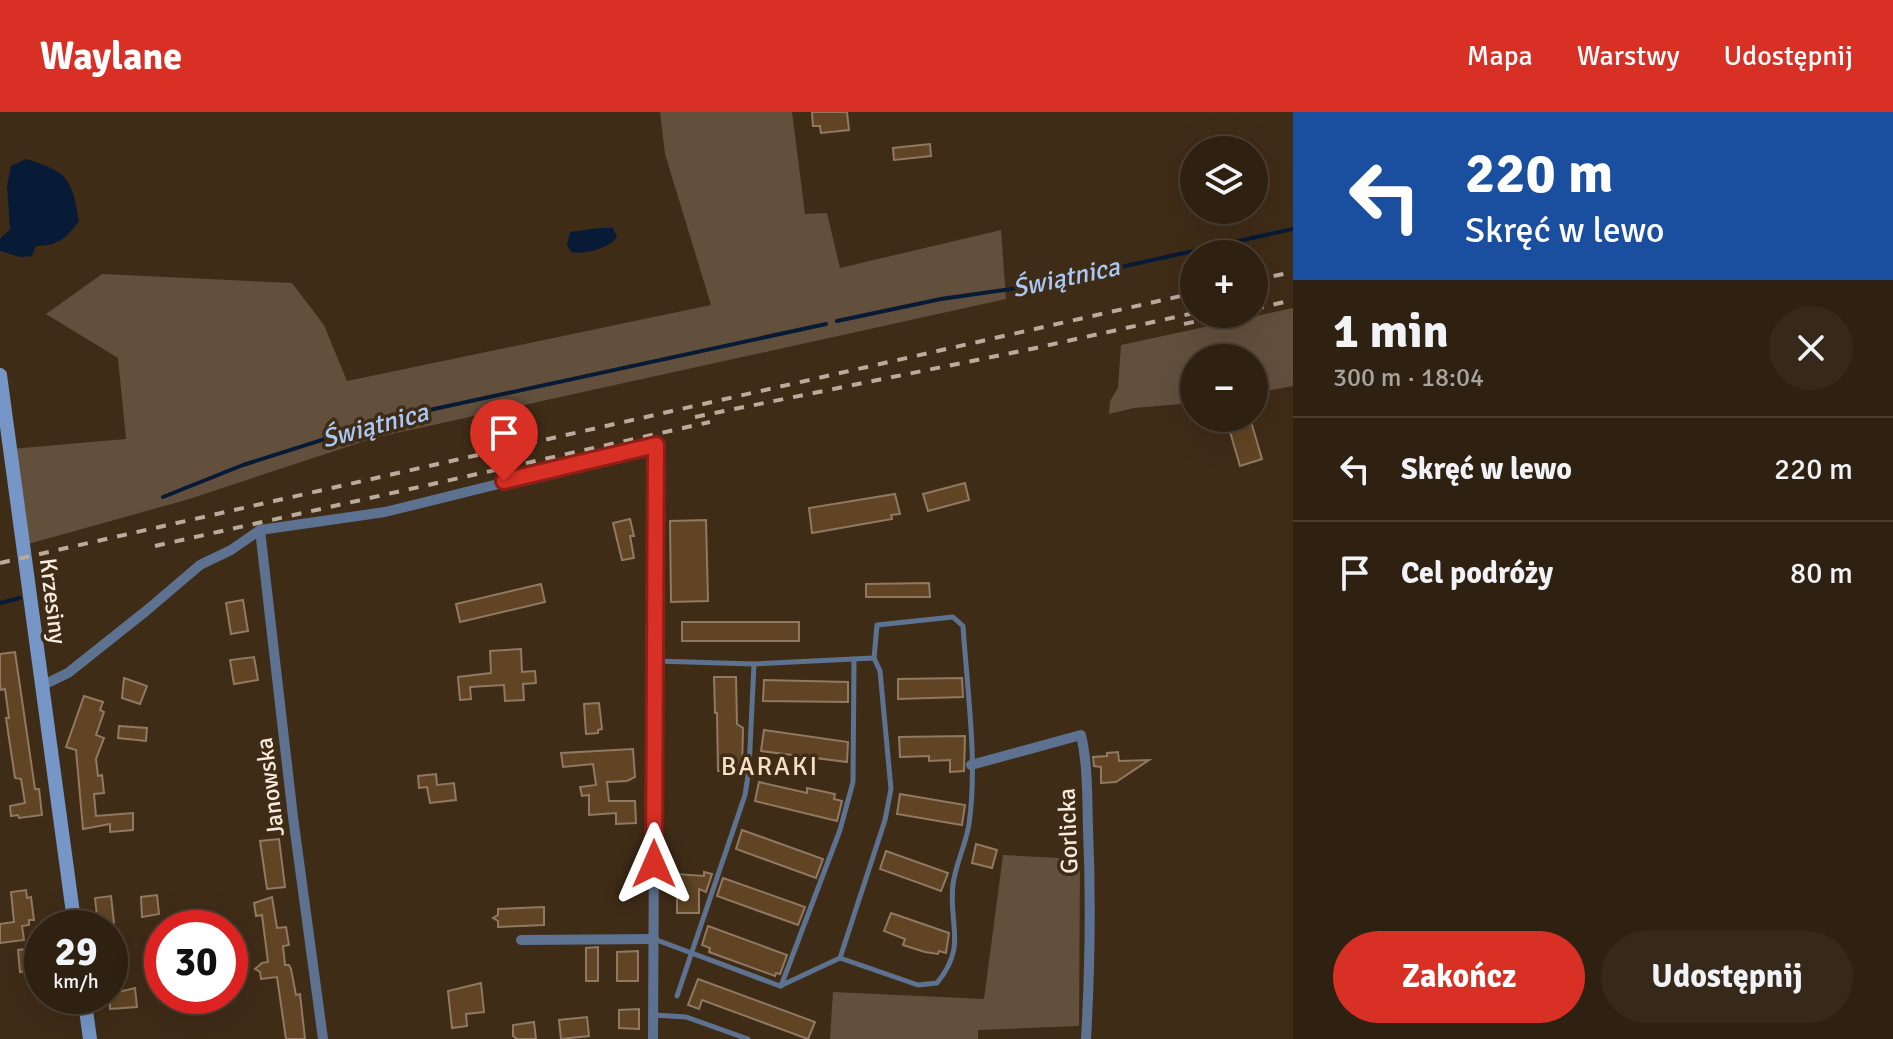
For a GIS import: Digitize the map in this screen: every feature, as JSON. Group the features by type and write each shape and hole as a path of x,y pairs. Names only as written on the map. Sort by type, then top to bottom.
{"street":[{"name":"Krzesiny","path":"0,375 72,910"},
{"path":"41,686 68,673 200,565 231,550 260,530 385,512 656,445 653,1039"},
{"name":"Janowska","path":"260,530 294,829 323,1039"},
{"name":"Gorlicka","path":"971,765 1081,735 1086,770 1089,863 1090,948 1086,1039"},
{"path":"521,940 654,939"},
{"path":"87,1014 90,1039"}],"lane":[{"path":"654,939 780,986 840,958 918,985 937,983 950,967 956,941 953,885 969,824 971,765 963,626 953,617 877,625 874,658 880,671 891,789 885,820 840,958"},
{"path":"655,661 754,664 874,658"},
{"path":"780,986 840,830 853,782 854,659"},
{"path":"677,996 745,795 754,664"},
{"path":"653,1015 686,1017 748,1039"}],"shaded area":[{"path":"660,112 792,112 805,214 827,213 840,268 1001,230 1006,299 374,438 186,500 28,544 11,449 126,439 118,358 46,314 102,274 292,283 324,325 347,381 711,305 665,154"},
{"path":"1293,308 1293,386 1268,390 1268,344 1180,344 1180,404 1134,408 1109,414 1110,401 1118,388 1121,345 1200,328 1268,328 1268,313"},
{"path":"1003,855 1080,859 1079,1026 978,1030 978,1039 830,1039 833,992 984,999"}],"water":[{"path":"26,159 51,168 66,179 74,195 79,221 61,240 36,246 32,256 20,257 0,251 0,239 10,229 7,186 11,166"},
{"path":"613,228 617,237 596,250 571,252 567,245 570,232"}],"building":[{"path":"812,112 847,112 849,130 821,133 820,126 813,126"},
{"path":"930,144 931,156 894,160 893,148"},
{"path":"1230,432 1254,432 1262,459 1240,466"},
{"path":"965,483 969,500 928,511 923,494"},
{"path":"895,494 900,514 891,515 892,519 812,533 809,508"},
{"path":"630,519 634,558 622,560 613,523"},
{"path":"706,520 708,601 671,602 670,521"},
{"path":"929,583 930,597 866,597 866,584"},
{"path":"541,584 545,602 460,622 456,604"},
{"path":"243,600 248,631 231,634 226,603"},
{"path":"682,622 799,622 799,641 682,641"},
{"path":"521,649 522,672 535,671 536,683 523,684 524,700 505,701 504,685 470,687 471,699 460,700 458,677 491,673 490,651"},
{"path":"15,652 35,789 39,789 42,815 19,818 18,815 11,816 10,806 25,803 21,779 15,778 5,689 1,690 0,684 0,654"},
{"path":"254,657 258,680 234,684 230,660"},
{"path":"714,677 736,677 737,724 743,728 742,770 718,771"},
{"path":"124,678 147,686 140,704 122,698"},
{"path":"962,678 963,697 898,699 898,679"},
{"path":"764,680 848,682 848,702 763,701"},
{"path":"84,696 103,702 100,710 104,712 96,735 104,738 96,759 104,793 94,794 96,816 133,813 133,830 110,832 110,824 83,829 76,750 66,747"},
{"path":"599,703 602,729 598,733 586,734 584,704"},
{"path":"119,726 147,728 146,741 118,738"},
{"path":"764,730 848,742 847,762 761,751"},
{"path":"965,736 964,771 950,772 950,760 929,761 929,756 900,757 899,737"},
{"path":"633,749 635,777 627,781 607,782 609,801 635,801 636,823 616,824 616,813 589,815 589,795 582,796 580,787 596,785 593,764 563,767 561,753"},
{"path":"1118,752 1119,761 1149,760 1116,782 1101,783 1101,767 1094,766 1093,757"},
{"path":"436,774 437,785 454,783 456,800 430,803 427,787 419,788 418,776"},
{"path":"759,782 807,793 807,788 835,794 834,799 842,801 837,821 755,801"},
{"path":"900,794 965,805 962,825 897,814"},
{"path":"742,830 823,859 816,878 736,849"},
{"path":"279,839 285,887 267,889 260,841"},
{"path":"976,844 997,850 992,868 972,863"},
{"path":"886,851 948,873 941,891 880,869"},
{"path":"704,872 712,874 706,892 699,889 699,913 677,913 677,874 704,876"},
{"path":"723,878 805,907 798,925 717,896"},
{"path":"26,890 27,898 31,897 33,910 24,910 24,940 0,943 0,924 14,922 11,892"},
{"path":"157,895 159,910 144,910 142,917 141,897"},
{"path":"111,896 113,910 96,910 95,898"},
{"path":"272,897 277,928 286,927 289,945 283,946 285,965 291,969 296,995 300,994 305,1039 286,1039 277,977 261,979 260,972 255,969 268,962 262,915 256,916 254,903"},
{"path":"544,907 544,925 498,927 498,921 493,918 498,915 498,909"},
{"path":"891,913 949,933 946,953 925,952 903,945 905,939 884,931"},
{"path":"708,926 787,955 780,974 776,973 775,976 709,952 710,948 702,945"},
{"path":"598,947 598,981 586,981 586,948"},
{"path":"24,949 24,971 20,972 18,950"},
{"path":"638,951 638,981 617,981 617,952"},
{"path":"698,979 815,1022 808,1039 702,1000 699,1009 688,1005"},
{"path":"481,983 484,1012 466,1014 467,1026 452,1028 448,991"},
{"path":"135,988 137,1007 128,1008 128,990"},
{"path":"639,1009 639,1029 619,1028 619,1010"},
{"path":"587,1017 589,1036 561,1039 559,1020"},
{"path":"534,1022 536,1039 517,1039 513,1036 513,1025"}],"waterway":[{"name":"Świątnica","path":"837,321 941,299 1039,285 1293,229"},
{"name":"Świątnica","path":"163,497 243,465 388,419 826,324"},
{"name":"Świątnica","path":"0,603 20,598"}],"railway":[{"path":"1268,277 1293,272"},
{"path":"0,563 1180,296"},
{"path":"1268,306 1293,300"},
{"path":"695,417 1180,316"},
{"path":"155,546 710,422"}],"district":[{"name":"BARAKI","path":"770,767"}],"route":[{"path":"504,481 656,445 654,864"}]}
